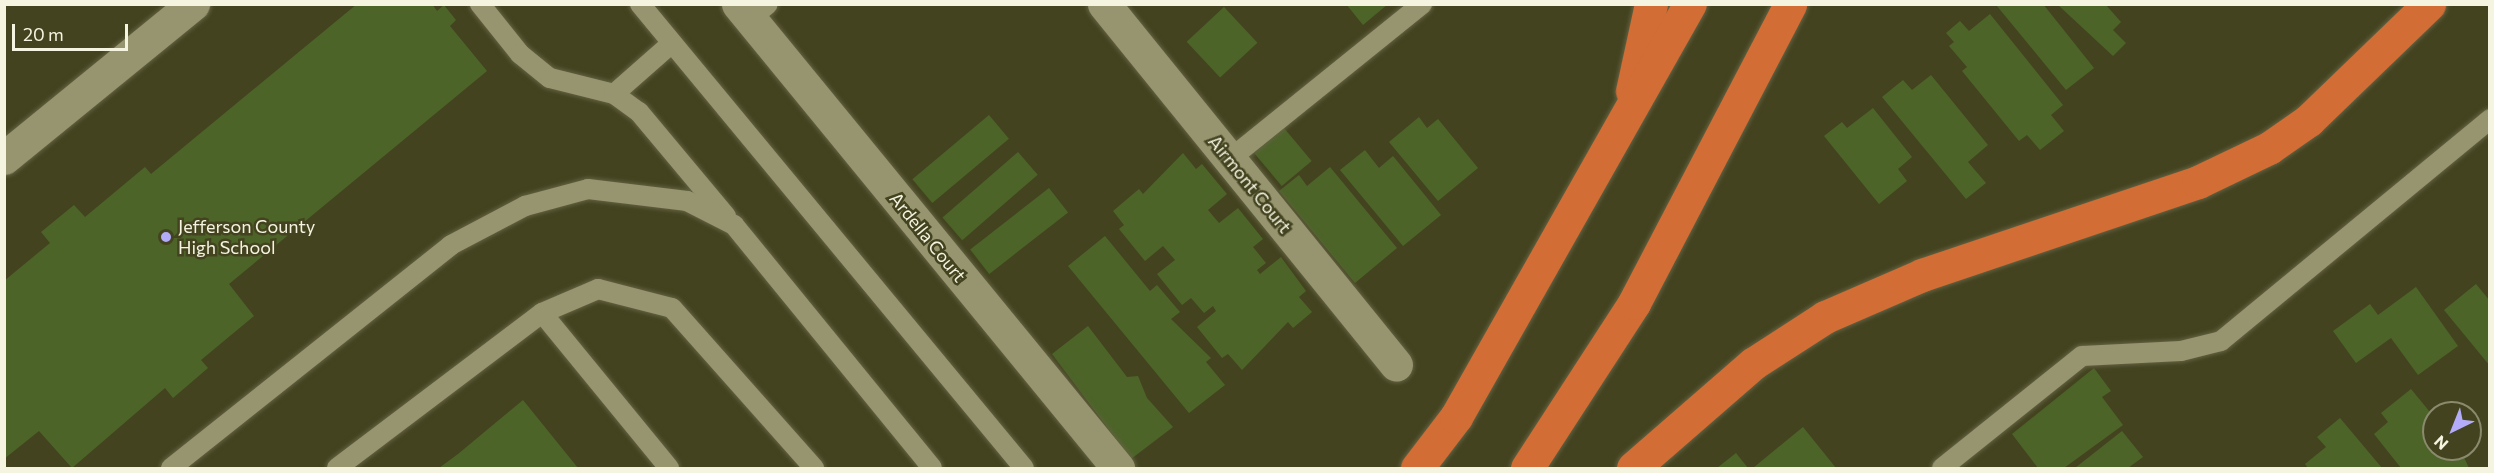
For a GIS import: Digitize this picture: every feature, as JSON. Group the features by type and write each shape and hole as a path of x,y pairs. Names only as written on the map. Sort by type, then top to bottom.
{"highway":[{"path":"1624,128 1651,4"},
{"path":"1527,468 1634,303 1790,4"},
{"path":"1633,468 1742,373 1825,316 1922,275 2218,174 2297,129 2429,4"},
{"path":"1417,468 1456,417 1624,128 1687,10"}],"street":[{"path":"4,158 193,4"},
{"name":"Airmont Court","path":"1104,4 1396,365"},
{"name":"Ardella Court","path":"752,9 1118,468"}],"lane":[{"path":"480,4 520,54 550,78 614,94 639,112 932,468"},
{"path":"640,4 1024,468"},
{"path":"1230,159 1422,4"},
{"path":"614,94 671,44"},
{"path":"1942,468 2082,356 2181,351 2221,341 2490,118"},
{"path":"171,468 451,245 525,206 588,189 687,201 734,225"},
{"path":"337,468 542,312 598,289 672,308 814,468"},
{"path":"542,312 669,468"}],"building":[{"name":"Jefferson County High School","path":"357,4 432,4 437,11 444,5 456,20 450,26 487,71 229,284 254,316 201,360 208,368 173,398 165,388 72,468 39,431 4,459 4,281 50,243 41,232 74,205 85,217 145,167 151,174"},
{"path":"1346,4 1388,4 1363,25"},
{"path":"2043,4 2094,68 2066,90 1997,6"},
{"path":"2057,4 2105,4 2121,22 2113,30 2126,43 2113,56"},
{"path":"1224,7 1257,43 1220,78 1187,42"},
{"path":"1990,14 2063,105 2051,115 2064,131 2040,150 2027,135 2019,141 1962,71 1967,67 1949,46 1954,42 1946,33 1960,21 1969,31"},
{"path":"1931,75 1988,145 1968,162 1986,183 1966,199 1882,97 1903,80 1912,90"},
{"path":"1873,108 1912,157 1898,169 1907,181 1879,204 1824,136 1842,122 1847,128"},
{"path":"989,115 1009,139 932,203 912,179"},
{"path":"1419,117 1427,128 1438,119 1478,168 1438,201 1389,142"},
{"path":"1284,128 1312,161 1282,186 1254,153"},
{"path":"1365,150 1379,168 1393,156 1441,215 1403,246 1340,170"},
{"path":"1018,152 1038,175 962,240 943,218"},
{"path":"1183,153 1196,169 1202,164 1227,194 1208,210 1219,223 1238,208 1263,239 1253,247 1266,263 1257,270 1260,274 1281,257 1306,291 1299,297 1312,312 1293,328 1288,322 1242,370 1228,354 1222,358 1197,327 1216,311 1213,306 1204,313 1191,298 1182,305 1157,274 1175,260 1163,246 1145,261 1119,229 1124,225 1113,211 1139,189 1143,194"},
{"path":"1330,167 1397,248 1355,283 1279,191 1299,175 1307,186"},
{"path":"1049,188 1068,212 989,274 970,250"},
{"path":"1105,236 1150,291 1157,285 1180,312 1171,319 1211,358 1206,362 1225,385 1189,413 1068,266"},
{"path":"2476,284 2490,301 2490,366 2444,310"},
{"path":"2416,287 2458,346 2418,375 2391,338 2356,363 2333,331 2370,304 2378,315"},
{"path":"1088,326 1127,377 1138,376 1147,398 1173,427 1131,459 1052,354"},
{"path":"2094,368 2111,391 2102,397 2123,425 2064,468 2038,468 2012,434"},
{"path":"2411,389 2422,402 2422,461 2466,461 2469,468 2401,468 2374,434 2388,422 2381,413"},
{"path":"523,400 578,468 439,468 458,454"},
{"path":"2340,418 2382,468 2308,468 2305,464 2326,447 2317,437"},
{"path":"1803,427 1836,468 1753,468"},
{"path":"2122,431 2143,457 2128,468 2075,468"},
{"path":"1736,453 1748,468 1717,468"}],"place":[{"name":"Jefferson County High School","path":"166,237"}]}
